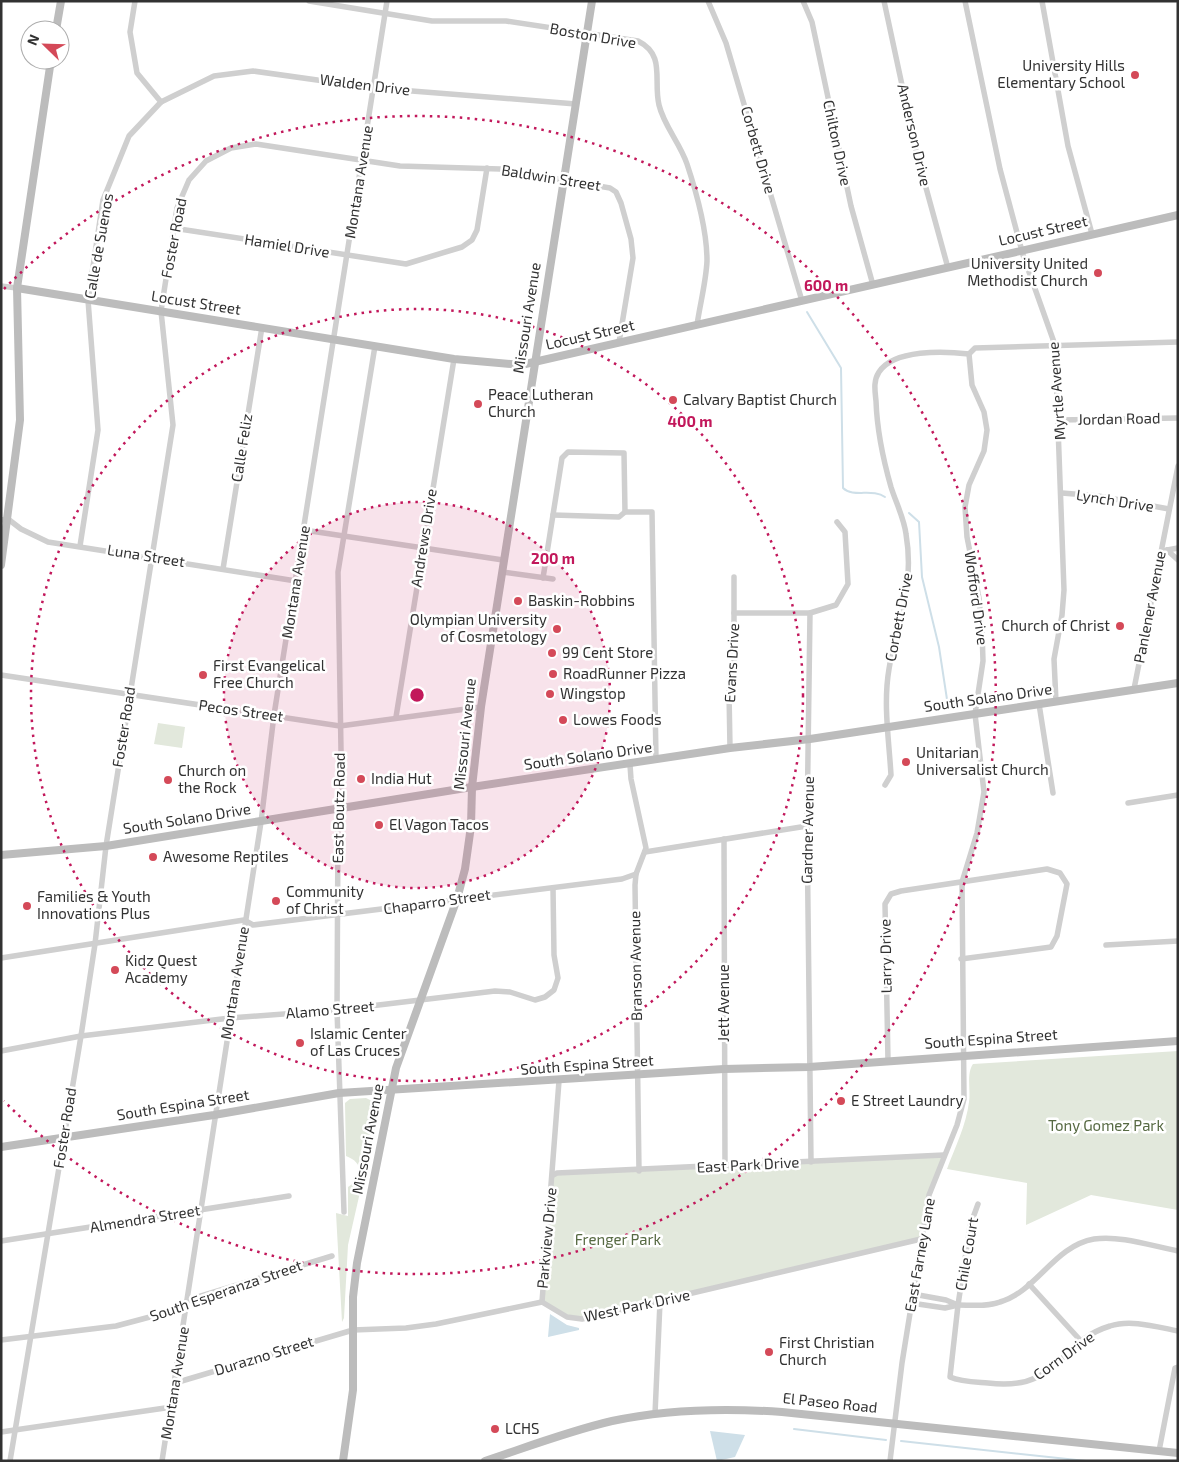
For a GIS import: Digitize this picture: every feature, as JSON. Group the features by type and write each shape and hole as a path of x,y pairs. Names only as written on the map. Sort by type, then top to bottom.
{"street":[{"path":"57,20 60,1"},
{"path":"135,1 130,32 137,73 161,102"},
{"name":"Boston Drive","path":"309,1 432,21 506,21 638,41 654,55 658,69 657,92 659,105 687,164 706,241 707,263 697,325"},
{"name":"Montana Avenue","path":"162,1461 176,1383 214,1115 261,822 274,715 388,1"},
{"name":"Missouri Avenue","path":"343,1461 353,1390 353,1297 357,1263 391,1090 403,1045 457,899 469,844 472,787 481,707 592,1"},
{"name":"Corbett Drive","path":"708,1 726,42 802,301"},
{"name":"Chilton Drive","path":"803,1 812,22 849,198 874,285"},
{"name":"Anderson Drive","path":"884,1 917,155 948,268"},
{"name":"Myrtle Avenue","path":"965,1 996,151 1022,250 1056,345 1064,590 1062,615 1054,660 1056,702"},
{"path":"1042,1 1068,146 1092,234"},
{"path":"1,565 5,520 20,420 17,288 50,70"},
{"name":"Walden Drive","path":"161,102 214,76 253,71 374,88 576,104"},
{"name":"Calle de Suenos","path":"80,546 98,430 88,300 103,200 129,136 161,102"},
{"name":"Foster Road","path":"10,1461 81,1036 95,944 106,846 129,694 174,425 160,311 173,228 180,197 192,175 211,158 231,148 261,144 362,160"},
{"name":"Baldwin Street","path":"362,160 406,166 487,168 563,179 610,188 616,192 620,199 631,239 633,258 618,342"},
{"name":"Hamiel Drive","path":"173,228 404,264 466,245 476,233 487,168"},
{"name":"Locust Street","path":"1,286 454,359 521,365 1178,215"},
{"name":"Calle Feliz","path":"223,569 262,327"},
{"path":"968,354 975,348 1178,342"},
{"name":"East Boutz Road","path":"344,1212 337,1010 338,823 342,809 338,572 375,346"},
{"name":"Corbett Drive","path":"885,785 891,775 887,726 888,669 908,590 910,563 906,532 883,458 876,415 875,382 879,372 886,364 906,354 968,354"},
{"name":"Wofford Drive","path":"962,1054 962,882 976,840 983,799 975,714 983,661 982,631 979,598 967,537 966,507 969,485 984,451 987,430 984,412 972,385 968,354"},
{"name":"Andrews Drive","path":"396,717 454,359"},
{"name":"Jordan Road","path":"1059,420 1178,418"},
{"path":"543,578 562,458 568,452 624,453 625,512"},
{"name":"Panlener Avenue","path":"1134,689 1164,550 1169,509 1178,466"},
{"name":"Lynch Drive","path":"1062,494 1098,496 1169,509"},
{"path":"553,515 619,517 625,512 652,512 656,760"},
{"name":"Luna Street","path":"5,520 48,542 296,581"},
{"path":"734,613 810,613 836,605 848,584 845,532 837,522"},
{"path":"304,530 344,534 503,560"},
{"path":"1164,550 1178,548"},
{"path":"1164,550 1178,560"},
{"path":"502,572 553,579"},
{"name":"Evans Drive","path":"730,748 729,692 734,673 734,577"},
{"name":"Gardner Avenue","path":"810,613 810,739 807,826 811,1162"},
{"name":"Pecos Street","path":"1,675 340,726 481,707"},
{"name":"South Solano Drive","path":"1,856 106,846 472,787 730,748 810,739 1178,683"},
{"path":"1039,704 1053,793"},
{"name":"Branson Avenue","path":"630,764 631,779 646,842 645,852 636,874 639,1171"},
{"path":"1128,803 1178,795"},
{"path":"645,852 807,826"},
{"name":"Jett Avenue","path":"724,839 725,1166"},
{"name":"Larry Drive","path":"888,1061 885,904 891,894 1048,869 1060,873 1067,884 1057,936 1051,947 961,959"},
{"name":"Chaparro Street","path":"1,958 244,920 253,925 337,916 622,879 636,874"},
{"name":"Alamo Street","path":"1,1051 81,1036 230,1018 337,1010 494,990 510,992 535,1000 550,994 557,984 558,978 554,955 553,888"},
{"path":"1106,945 1178,942"},
{"name":"South Espina Street","path":"1,1147 214,1115 339,1093 559,1081 724,1069 809,1067 962,1054 1178,1041"},
{"name":"East Farney Lane","path":"890,1461 911,1303 929,1195 957,1125 964,1099 962,1054"},
{"name":"Parkview Drive","path":"542,1302 559,1081"},
{"name":"East Park Drive","path":"553,1175 557,1173 639,1171 944,1155"},
{"name":"Almendra Street","path":"1,1241 289,1196"},
{"name":"Chile Court","path":"950,1377 958,1305 970,1226 978,1204"},
{"name":"West Park Drive","path":"542,1302 567,1317 582,1319 921,1239"},
{"path":"911,1303 945,1308 958,1305 1000,1302 1014,1296 1073,1246 1095,1239 1118,1240 1178,1251"},
{"name":"South Esperanza Street","path":"1,1340 116,1326 180,1309 188,1300 332,1256"},
{"path":"1029,1284 1081,1341"},
{"path":"913,1294 946,1300 958,1305"},
{"path":"353,1330 406,1328 436,1324 542,1302"},
{"path":"655,1414 660,1302"},
{"name":"Corn Drive","path":"950,1377 1000,1385 1025,1383 1046,1373 1081,1341 1102,1328 1121,1323 1178,1331"},
{"name":"Durazno Street","path":"176,1383 353,1330"},
{"path":"1159,1451 1175,1368 1178,1367"},
{"path":"1,1432 172,1407"},
{"name":"El Paseo Road","path":"485,1461 581,1429 655,1414 748,1410 894,1423 1178,1453"}],"green space":[{"path":"158,723 185,727 182,748 154,744"},
{"name":"Tony Gomez Park","path":"1178,1051 1178,1210 1091,1195 1026,1225 1027,1183 947,1169 968,1111 970,1073 973,1064"},
{"path":"366,1098 374,1102 378,1113 348,1245 344,1318 342,1322 336,1213 348,1216 348,1187 359,1175 359,1167 352,1159 346,1156 345,1103 350,1099"},
{"name":"Frenger Park","path":"944,1155 929,1195 921,1239 574,1319 542,1302 553,1175"}],"shaded area":[{"path":"550,1314 567,1325 579,1328 579,1330 548,1337"},
{"path":"710,1431 745,1435 735,1457 717,1461"}],"waterway":[{"path":"807,312 841,368 843,488 847,491 875,493 885,497"},
{"path":"909,513 919,522 922,577 939,647 948,706"},
{"path":"794,1429 886,1440"},
{"path":"901,1441 1086,1461"}],"place":[{"name":"University Hills Elementary School","path":"1135,75"},
{"name":"University United Methodist Church","path":"1098,273"},
{"name":"Calvary Baptist Church","path":"673,400"},
{"name":"Peace Lutheran Church","path":"478,404"},
{"name":"Baskin-Robbins","path":"518,601"},
{"name":"Church of Christ","path":"1120,626"},
{"name":"Olympian University of Cosmetology","path":"557,629"},
{"name":"99 Cent Store","path":"552,653"},
{"name":"RoadRunner Pizza","path":"553,674"},
{"name":"First Evangelical Free Church","path":"203,675"},
{"name":"Wingstop","path":"550,694"},
{"name":"Lowes Foods","path":"563,720"},
{"name":"Unitarian Universalist Church","path":"906,762"},
{"name":"India Hut","path":"361,779"},
{"name":"Church on the Rock","path":"168,780"},
{"name":"El Vagon Tacos","path":"379,825"},
{"name":"Awesome Reptiles","path":"153,857"},
{"name":"Community of Christ","path":"276,901"},
{"name":"Families & Youth Innovations Plus","path":"27,906"},
{"name":"Kidz Quest Academy","path":"115,970"},
{"name":"Islamic Center of Las Cruces","path":"300,1043"},
{"name":"E Street Laundry","path":"841,1101"},
{"name":"First Christian Church","path":"769,1352"},
{"name":"LCHS","path":"495,1429"}]}
